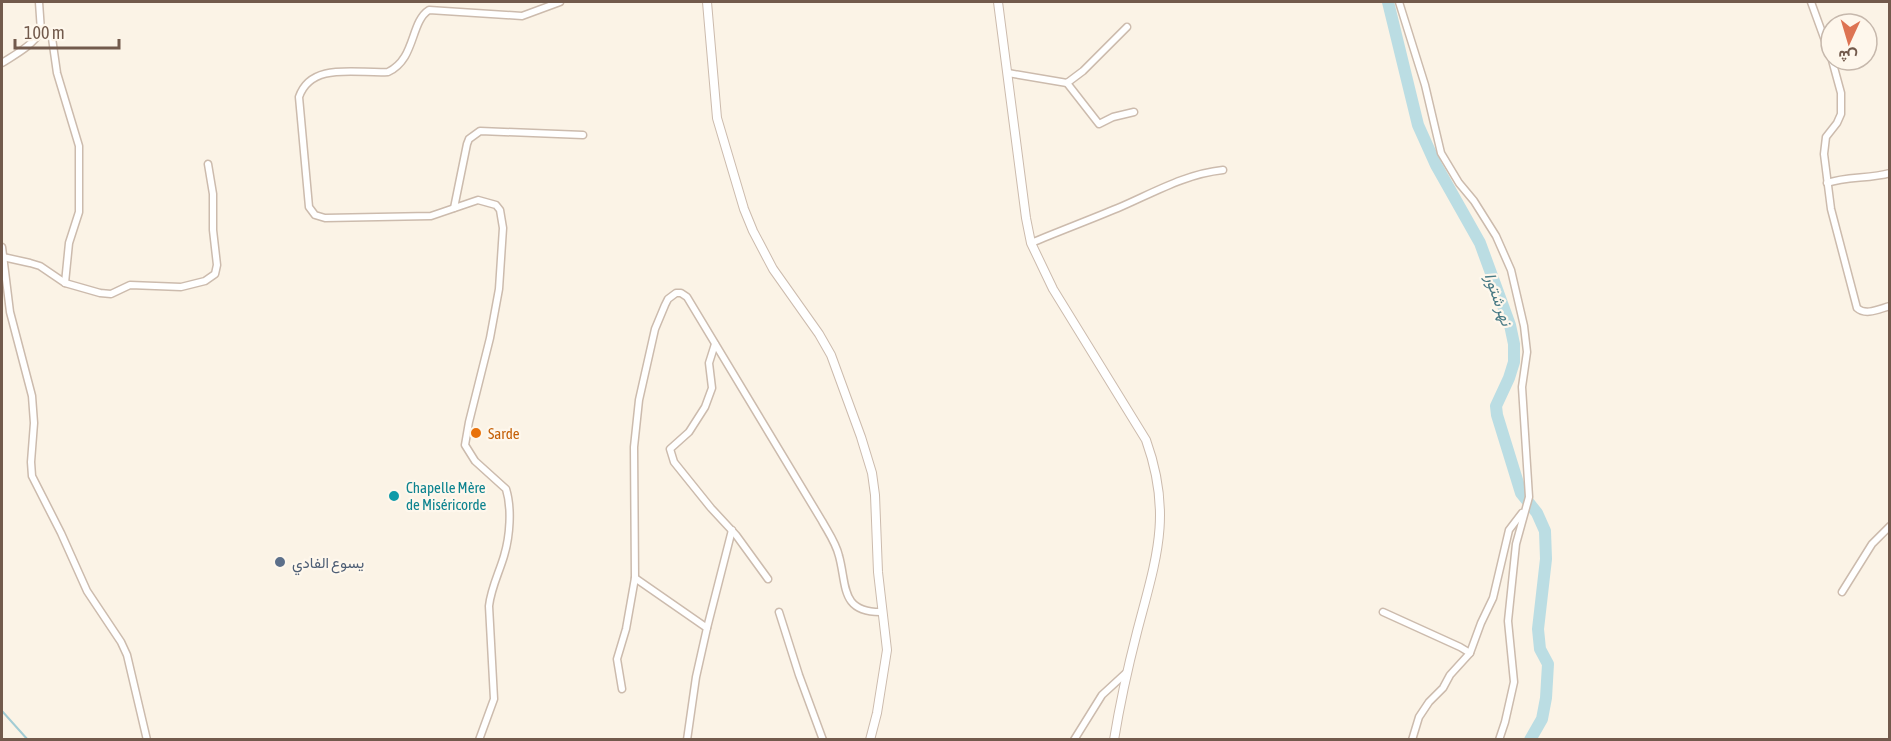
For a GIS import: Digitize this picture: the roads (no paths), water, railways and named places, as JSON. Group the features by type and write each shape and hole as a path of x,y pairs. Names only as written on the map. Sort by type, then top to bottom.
{"street":[{"path":"2,63 27,46 41,31 39,2"},
{"path":"479,740 494,699 489,606 491,591 507,546 508,502 506,489 475,461 465,445 499,289 503,228 500,210 488,201 478,200 431,216 325,218 315,215 309,207 299,97 303,87 310,80 331,72 393,70 404,59 421,18 429,10 522,16 560,2"},
{"path":"706,2 717,118 744,209 773,269 831,355 861,436 874,485 878,572 887,658 870,740"},
{"path":"998,2 1031,243 1053,289 1107,380 1138,425 1152,456 1159,492 1160,541 1114,740"},
{"path":"1399,2 1425,85 1441,153 1496,237 1517,291 1524,326 1527,352 1522,387 1529,497 1515,544 1508,621 1514,682 1499,740"},
{"path":"1811,2 1819,25"},
{"path":"1067,83 1083,71 1127,27"},
{"path":"41,31 51,34 57,73 79,146 79,212 69,243 65,284"},
{"path":"1835,72 1841,93 1841,114 1824,142 1831,209 1857,308 1865,312 1890,306"},
{"path":"1008,73 1067,83 1099,124 1113,117 1134,112"},
{"path":"454,208 467,144 475,133 480,131 583,135"},
{"path":"3,257 40,266 65,284 84,290 111,294 130,285 182,287 194,285 212,277 217,265 213,230 213,194 208,164"},
{"path":"1031,243 1170,184 1202,172 1223,170"},
{"path":"1827,183 1835,180 1877,177 1890,173"},
{"path":"2,247 9,312 32,396 34,423 32,476 87,591 121,642 127,656 147,740"},
{"path":"622,690 617,659 626,629 635,578 635,421 655,329 672,295 681,293 687,297 834,542 840,557 849,599 861,609 882,612"},
{"path":"715,344 709,363 712,388 705,407 689,432 670,449 674,462 732,530 768,579"},
{"path":"1412,740 1419,717 1429,702 1470,653 1493,598 1509,530 1526,507"},
{"path":"1842,591 1872,544 1890,526"},
{"path":"687,740 696,677 732,530"},
{"path":"635,578 707,628"},
{"path":"779,612 823,740"},
{"path":"1383,612 1470,653"},
{"path":"1074,740 1102,695 1128,672"}],"waterway":[{"name":"نهر شتورا","path":"1388,2 1418,125 1436,165 1480,243 1510,325 1514,344 1514,362 1496,406 1497,415 1521,493 1537,513 1545,531 1546,559 1538,629 1540,649 1548,664 1546,698 1542,719 1530,740"},
{"path":"2,711 28,740"}],"place":[{"name":"Sarde","path":"476,433"},
{"name":"Chapelle Mère de Miséricorde","path":"394,496"},
{"name":"يسوع الفادي","path":"280,562"}]}
